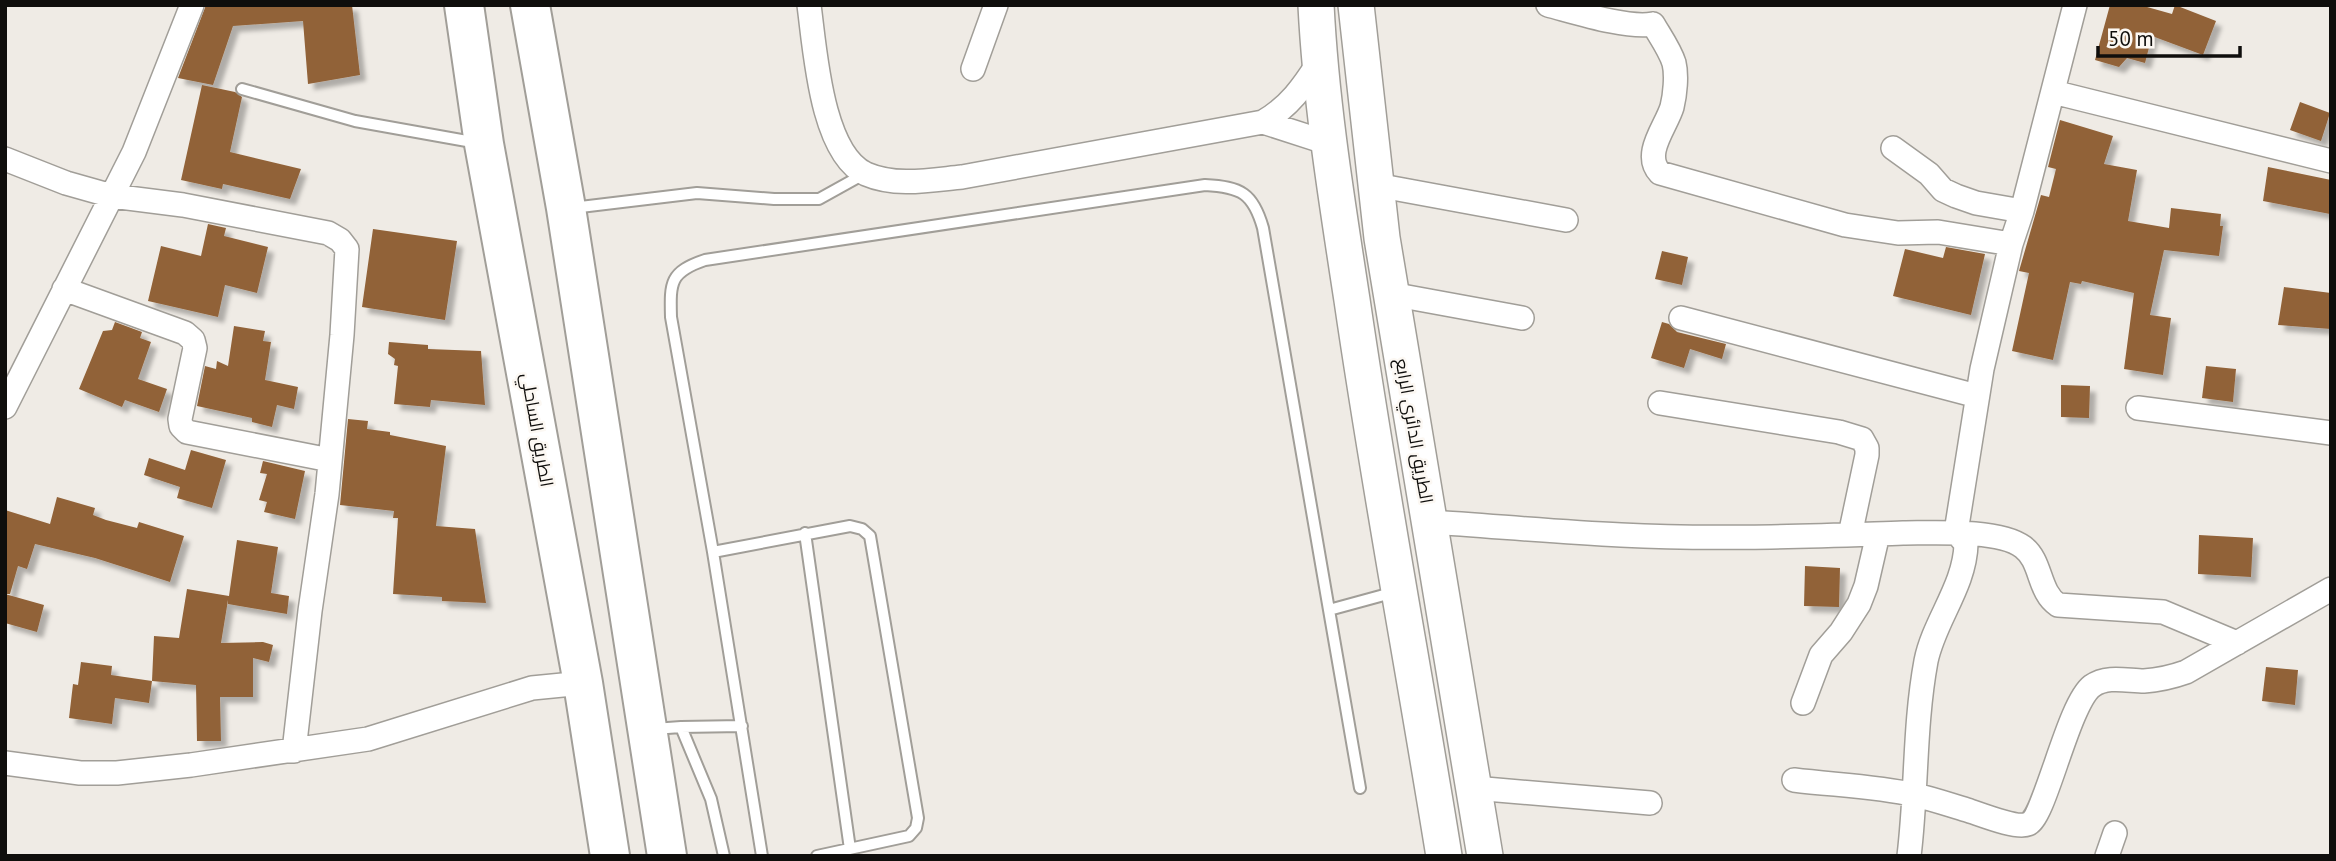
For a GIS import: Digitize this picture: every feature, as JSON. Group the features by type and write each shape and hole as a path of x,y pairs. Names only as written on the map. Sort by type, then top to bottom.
{"highway":[{"name":"الطريق الساحلي","path":"464,5 484,144 583,683 610,856"},
{"path":"530,5 664,728 667,856"}],"main road":[{"path":"1316,5 1328,143 1356,330 1444,856"},
{"name":"الطريق الدائري الرابع","path":"1356,5 1391,295 1485,856"}],"street":[{"path":"5,407 134,152 192,5"},
{"path":"809,5 818,68 834,134 843,152 864,173 914,182 962,177 1263,122 1280,112 1295,98 1319,62"},
{"path":"973,69 996,5"},
{"path":"1548,5 1645,26 1658,15 1674,64 1672,106 1653,157 1655,167 1661,173 1845,225 1898,233 1938,232 2011,244"},
{"path":"1909,856 1915,752 1926,662 1929,648 1965,563 1966,544 1956,532 1977,396 2011,244 2075,5"},
{"path":"2053,92 2331,161"},
{"path":"1263,122 1328,143"},
{"path":"1893,148 1929,174 1943,190 1976,203 2022,211"},
{"path":"5,159 66,183 112,196 183,205 328,233 340,240 347,249 348,263 330,460 294,751"},
{"path":"1376,185 1566,220"},
{"path":"64,289 185,333 193,340 195,348 180,419 181,426 187,432 330,460"},
{"path":"1391,295 1522,318"},
{"path":"1681,318 1977,396"},
{"path":"1660,403 1839,432 1861,439 1867,448 1867,455 1850,535"},
{"path":"2138,408 2331,433"},
{"path":"1430,522 1623,535 1736,537 1956,532 2004,539 2025,547 2040,575 2045,592 2058,605 2163,612 2237,643"},
{"path":"1802,703 1821,655 1859,604 1878,534"},
{"path":"1794,780 1914,795 2007,822 2030,824 2037,816 2077,709 2092,686 2112,680 2146,681 2174,676 2200,664 2331,589"},
{"path":"5,763 80,773 117,773 294,751 368,739 532,688 583,683"},
{"path":"1474,788 1650,803"},
{"path":"2107,856 2115,833"}],"lane":[{"path":"242,89 355,121 484,144"},
{"path":"566,208 697,193 774,199 820,198 864,173"},
{"path":"762,856 713,552 671,317 671,283 678,272 705,260 1191,187 1221,186 1238,191 1250,198 1257,208 1263,228 1360,788"},
{"path":"713,552 850,526 862,529 870,536 918,818 916,828 909,836 817,856"},
{"path":"805,533 850,849"},
{"path":"1329,610 1398,591"},
{"path":"664,728 742,726"},
{"path":"664,728 711,799 724,856"}],"building":[{"path":"206,5 352,5 360,75 308,84 303,21 233,26 213,85 178,78"},
{"path":"2110,5 2140,5 2172,14 2175,5 2216,21 2203,55 2152,36 2145,63 2127,58 2119,67 2095,60"},
{"path":"202,85 235,92 242,97 230,152 301,169 290,199 223,184 222,189 181,180"},
{"path":"2300,102 2330,113 2321,141 2290,130"},
{"path":"2060,120 2113,136 2104,164 2137,170 2128,221 2169,228 2171,208 2221,214 2220,226 2223,226 2219,256 2164,250 2150,315 2171,318 2163,375 2124,369 2134,293 2082,281 2081,284 2070,282 2053,360 2012,351 2029,273 2019,271 2041,195 2049,197 2056,169 2048,167"},
{"path":"2268,167 2331,180 2330,214 2263,201"},
{"path":"208,224 226,228 224,236 268,247 257,293 225,285 218,317 148,301 161,246 201,256"},
{"path":"373,229 457,241 445,320 362,307"},
{"path":"1946,247 1985,254 1971,315 1893,296 1905,249 1943,258"},
{"path":"1662,251 1688,257 1682,285 1655,279"},
{"path":"2284,287 2331,293 2331,329 2278,325"},
{"path":"115,322 142,332 140,338 151,342 138,379 167,389 159,412 125,400 122,407 79,389 103,331 112,330"},
{"path":"1662,322 1669,324 1677,332 1726,344 1722,359 1690,349 1684,368 1651,358"},
{"path":"234,326 265,331 263,341 271,342 265,380 298,387 294,409 277,405 272,427 252,422 252,418 197,406 205,366 216,369 217,361 228,366"},
{"path":"389,342 428,345 428,349 481,351 485,405 431,400 430,407 394,404 398,366 394,365 395,359 388,354"},
{"path":"2206,366 2236,369 2233,402 2202,398"},
{"path":"2061,385 2090,386 2089,418 2061,417"},
{"path":"348,419 368,421 367,429 446,446 436,526 475,529 486,603 442,601 442,597 393,594 398,518 393,518 394,511 340,505"},
{"path":"191,450 226,460 212,508 177,498 180,487 144,475 149,458 185,470"},
{"path":"263,461 305,471 295,519 264,512 267,502 259,500 267,474 260,473"},
{"path":"57,497 95,508 93,515 106,520 137,528 139,522 184,536 170,582 95,558 35,544 27,569 18,566 10,594 5,594 5,510 50,524"},
{"path":"2199,535 2253,538 2251,577 2198,574"},
{"path":"237,540 278,547 271,593 289,596 287,614 228,604 228,600 221,643 263,642 273,645 269,662 253,658 253,697 220,697 221,741 197,741 196,685 152,681 154,636 179,638 187,589 229,596"},
{"path":"1805,566 1840,568 1839,607 1804,606"},
{"path":"5,594 44,605 37,632 5,623"},
{"path":"81,662 112,666 111,675 152,681 149,703 115,698 112,724 69,718 73,684 78,685"},
{"path":"2266,667 2298,670 2295,705 2262,701"}]}
